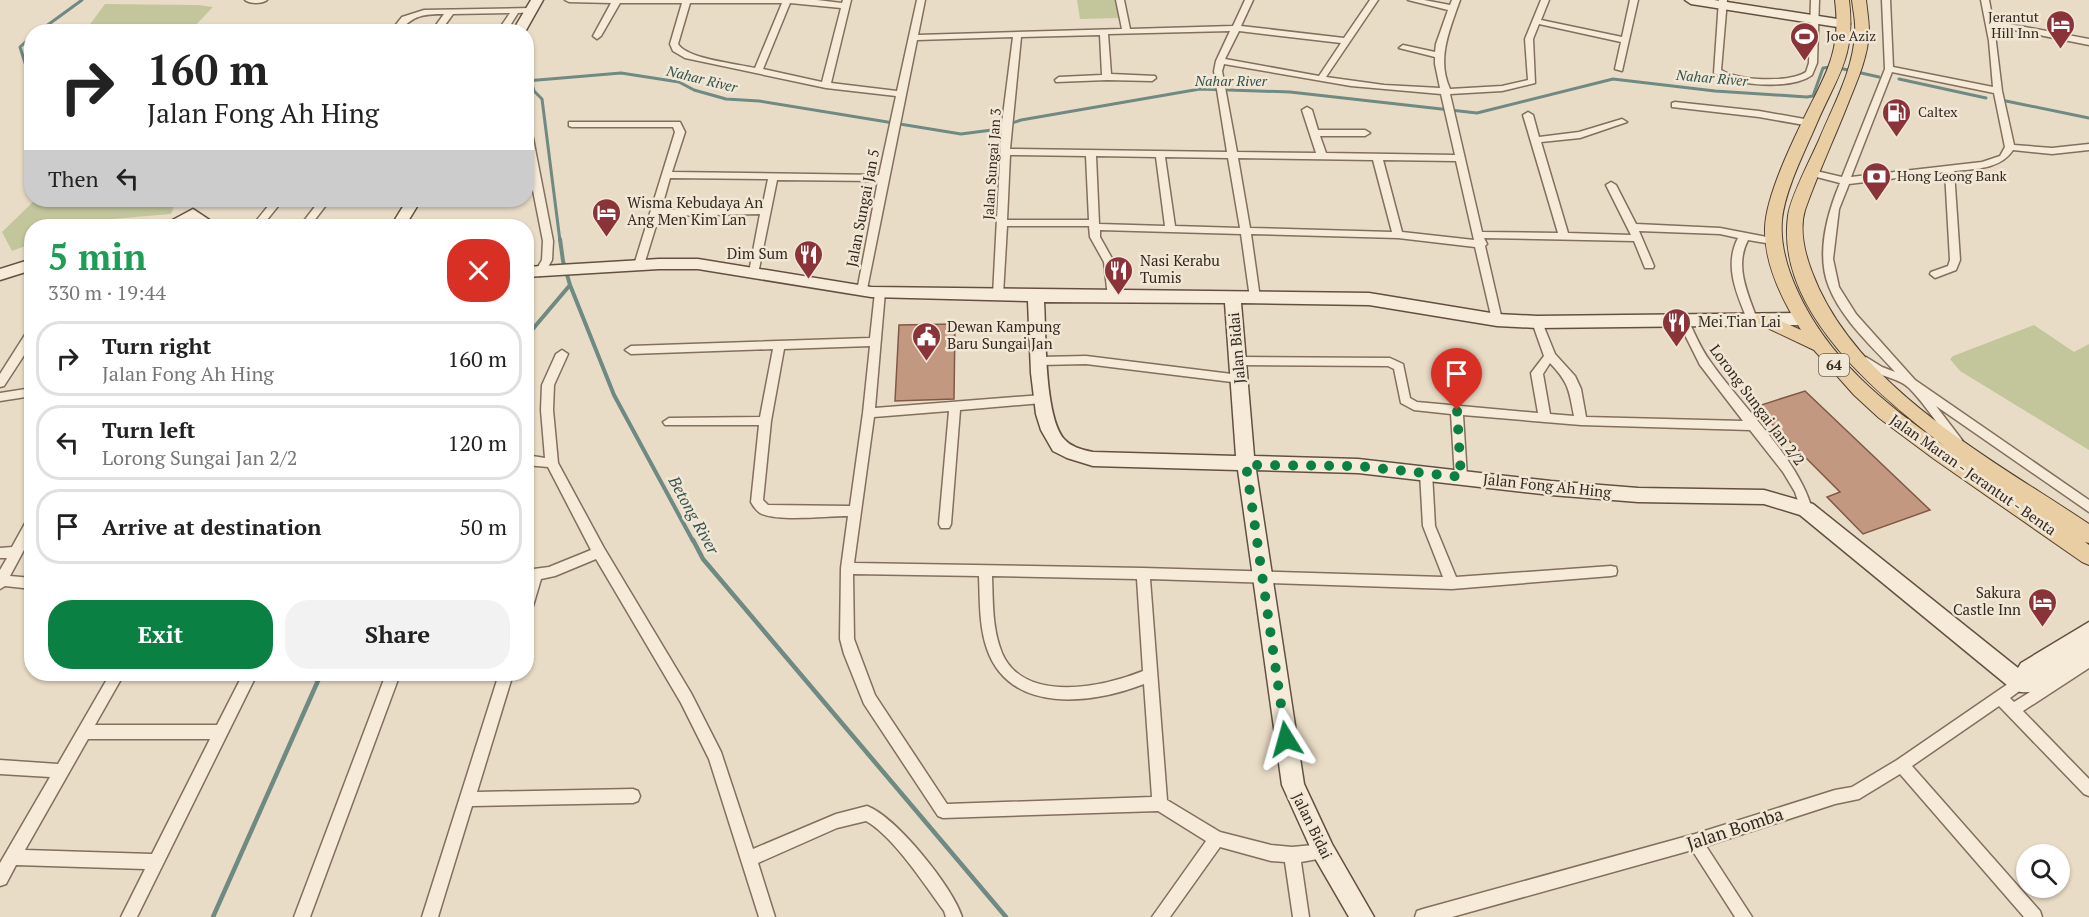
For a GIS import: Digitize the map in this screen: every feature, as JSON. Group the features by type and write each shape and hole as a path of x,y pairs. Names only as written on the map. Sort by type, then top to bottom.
{"main road":[{"path":"1691,0 1722,2 1844,24"},
{"name":"Jalan Maran - Jerantut - Benta","path":"1842,0 1846,70 1810,123 1776,205 1772,241 1780,271 1800,319 1833,363 1892,418 1925,444 2089,556"},
{"path":"1844,43 1850,38 1849,0"},
{"name":"Jalan Maran - Jerantut - Benta","path":"1859,0 1862,32 1846,70 1812,173 1796,213 1795,238 1807,285 1825,318 1844,344 1878,382 1911,411 2089,535"},
{"path":"523,24 534,5"},
{"path":"184,219 193,214 200,219"},
{"path":"539,272 639,265 698,264 862,291 1036,296 1369,299 1497,320 1537,322 1800,319 1812,316 1797,279 1798,272 1802,270"},
{"path":"0,275 24,267"},
{"name":"Jalan Fong Ah Hing","path":"1036,296 1042,399 1049,431 1056,442 1077,456 1093,459 1246,465 1358,466 1638,495 1764,497 1806,509 2020,683"},
{"name":"Jalan Bidai","path":"1233,298 1246,465 1293,785 1324,852 1362,917"},
{"path":"1758,319 1819,347"},
{"name":"Jalan Bomba","path":"2020,683 2028,670 2089,631"},
{"name":"Jalan Bomba","path":"2020,683 2041,681 2089,649"}],"street":[{"path":"249,0 263,0"},
{"path":"569,0 846,3 826,85"},
{"path":"597,36 617,0"},
{"path":"687,0 675,37 676,48 698,59 826,85 901,94"},
{"name":"Jalan Sungai Jan 5","path":"862,291 883,178 921,0"},
{"path":"1120,0 1126,30"},
{"path":"1249,0 1220,61 1218,71 1255,298"},
{"path":"1322,77 1374,0"},
{"path":"1412,0 1455,4 1440,44 1439,55 1449,113 1497,320"},
{"path":"1220,61 1411,90 1446,92 1520,87 1532,81 1529,39 1545,0"},
{"path":"1619,69 1634,0"},
{"path":"1722,2 1716,68 1718,73 1731,78 1763,81 1787,80 1805,76 1813,63 1815,0"},
{"path":"1886,0 1889,69 1834,209 1828,259 1834,287 1852,317 1911,382 1963,448"},
{"path":"1812,173 1845,181 1996,162 2007,154 2010,147 1998,91 1985,0"},
{"path":"758,72 787,2"},
{"path":"401,24 417,13 451,10 516,10 534,5"},
{"path":"441,24 451,10"},
{"path":"506,24 516,10"},
{"path":"1536,21 1624,40"},
{"path":"1990,23 2089,42"},
{"path":"914,38 1236,28 1347,41"},
{"path":"1104,31 1107,77"},
{"name":"Jalan Sungai Jan 3","path":"998,295 1006,136 1017,36"},
{"path":"1403,48 1439,55"},
{"path":"1889,69 1998,91"},
{"path":"1059,80 1107,77 1152,78"},
{"path":"1674,105 1767,115 1810,123"},
{"path":"1307,110 1322,156"},
{"path":"1528,115 1564,236"},
{"path":"1536,140 1581,135 1622,122"},
{"path":"572,124 677,124 680,132 639,265"},
{"path":"1314,133 1365,133"},
{"path":"2010,147 2052,151 2089,147"},
{"path":"1005,152 1091,152 1233,157 1460,158"},
{"path":"1091,152 1095,237 1109,262 1113,297"},
{"path":"1160,154 1170,230"},
{"path":"1377,156 1398,236"},
{"path":"1935,274 1952,268 1955,260 1949,168"},
{"path":"534,169 548,241 547,260 539,272"},
{"path":"666,176 883,178"},
{"path":"754,272 773,176"},
{"path":"1611,185 1638,237 1649,266"},
{"path":"263,219 272,207"},
{"path":"310,219 320,207"},
{"path":"655,213 766,211"},
{"path":"1001,223 1480,239 1564,236 1638,237"},
{"path":"1633,227 1720,231 1772,241"},
{"path":"1744,236 1738,244 1735,260 1739,283 1758,319"},
{"path":"880,292 869,413 847,568 847,639 869,699 943,812 1160,804 1218,839 1271,853 1292,855 1324,852"},
{"name":"Lorong Sungai Jan 2/2","path":"1682,319 1704,362 1787,469 1801,491 1806,509"},
{"path":"1537,322 1550,356 1569,376 1575,389 1581,421"},
{"path":"631,350 875,342"},
{"path":"1844,344 1878,370 1911,382 2089,507"},
{"path":"779,345 765,421 757,502 764,509 773,512 855,511"},
{"path":"0,383 24,346"},
{"path":"561,354 548,385 547,410 552,463 599,552 702,728 716,757 767,917"},
{"path":"1545,417 1537,373 1550,356"},
{"path":"1040,361 1086,360 1239,370 1390,362 1399,367 1403,395 1408,404 1414,406 1581,421 1752,426"},
{"path":"0,397 24,393"},
{"path":"869,413 1042,399"},
{"path":"945,524 955,405"},
{"path":"1457,410 1461,477"},
{"path":"669,422 765,421"},
{"path":"534,461 552,463"},
{"path":"1426,473 1429,526 1452,583"},
{"path":"2049,507 2069,494"},
{"path":"24,537 1,581 24,583"},
{"path":"0,554 16,552"},
{"path":"534,576 599,552"},
{"path":"847,568 1143,573 1452,583 1611,571"},
{"path":"985,571 991,639 1003,668 1024,685 1040,692 1076,693 1133,683 1150,675"},
{"path":"1143,573 1160,804"},
{"path":"2013,710 2089,661"},
{"path":"0,878 113,681"},
{"path":"129,917 246,681"},
{"path":"302,917 390,681"},
{"path":"430,917 504,681"},
{"name":"Jalan Bomba","path":"1423,917 1695,842 1835,797 1854,794 1902,765 2020,683"},
{"path":"2000,696 2089,789"},
{"path":"83,732 221,732"},
{"path":"1902,765 2034,917"},
{"path":"0,767 61,771"},
{"path":"467,799 633,796"},
{"path":"749,859 836,821 867,813 879,820 912,858 951,907 954,917"},
{"path":"1160,917 1218,839"},
{"path":"1695,842 1744,917"},
{"path":"1292,855 1301,917"},
{"path":"12,857 157,862"}],"green space":[{"path":"1077,0 1115,0 1119,18 1080,19"},
{"path":"105,4 213,7 197,24 90,24"},
{"path":"28,207 174,207 171,214 112,219 24,219 24,247 12,251 2,232"},
{"path":"2034,325 2074,352 2089,344 2089,450 1960,371 1950,359"}],"building":[{"name":"Dewan Kampung Baru Sungai Jan","path":"955,324 954,399 895,401 899,325"},
{"path":"1805,391 1930,510 1863,534 1827,497 1840,492 1755,407"}],"waterway":[{"name":"Betong River","path":"49,24 82,0"},
{"name":"Betong River","path":"24,43 20,47 24,60"},
{"name":"Nahar River","path":"534,80 621,73 679,82 694,90 726,99 759,101 961,134 992,130 1021,120 1200,89 1290,92 1477,113 1613,79 1715,91 1807,97 1813,96 1823,68 1831,67"},
{"name":"Nahar River","path":"1839,68 1879,77"},
{"name":"Nahar River","path":"1899,79 1986,98"},
{"name":"Betong River","path":"534,91 542,99 560,241"},
{"name":"Nahar River","path":"2006,101 2089,118"},
{"name":"Betong River","path":"560,239 570,285"},
{"path":"534,328 570,285"},
{"name":"Betong River","path":"570,285 614,395 693,541"},
{"name":"Betong River","path":"693,540 703,559 1006,917"},
{"path":"213,917 318,681"}],"place":[{"name":"Jerantut Hill Inn","path":"2060,50"},
{"name":"Joe Aziz","path":"1805,62"},
{"name":"Caltex","path":"1897,138"},
{"name":"Hong Leong Bank","path":"1876,202"},
{"name":"Wisma Kebudaya An Ang Men Kim Lan","path":"606,238"},
{"name":"Dim Sum","path":"809,280"},
{"name":"Nasi Kerabu Tumis","path":"1119,296"},
{"name":"Mei Tian Lai","path":"1677,348"},
{"name":"Dewan Kampung Baru Sungai Jan","path":"926,362"},
{"name":"Sakura Castle Inn","path":"2042,628"}],"route":[{"path":"1286,739 1246,465 1358,466 1461,477 1457,410"}]}
